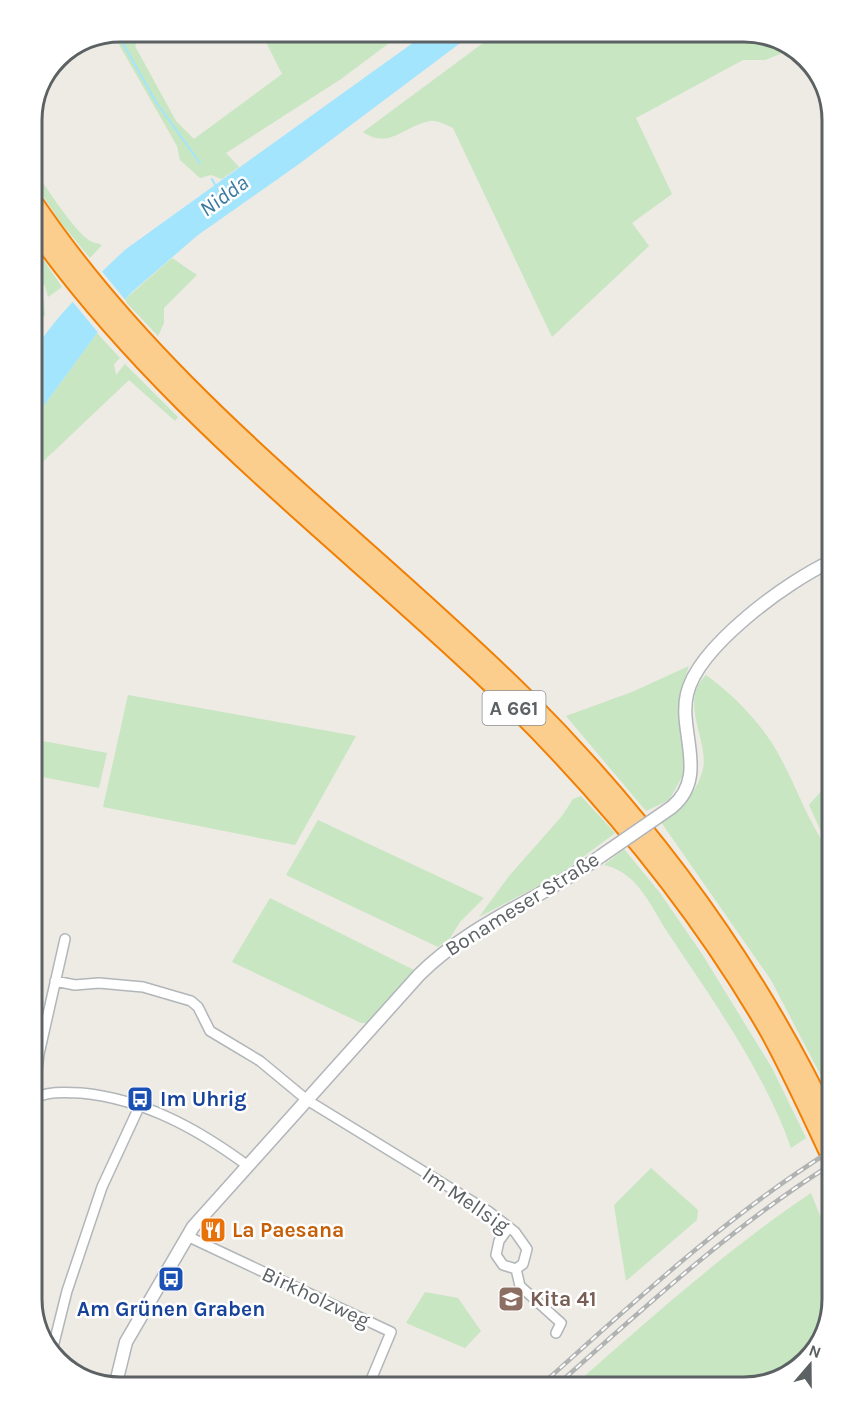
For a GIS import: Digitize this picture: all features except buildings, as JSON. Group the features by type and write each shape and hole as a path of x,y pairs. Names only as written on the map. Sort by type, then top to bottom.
{"highway":[{"name":"A 661","path":"42,216 79,277"},
{"name":"A 661","path":"42,237 234,452 502,696 610,811 682,903 753,1006 822,1141"},
{"name":"A 661","path":"114,320 246,444 523,695 615,794 694,895 765,998 788,1036 822,1106"}],"street":[{"name":"Bonameser Straße","path":"117,1377 126,1342 187,1236 411,984 450,946 489,920 569,878 672,807 683,793 692,767 685,704 695,672 715,648 767,602 789,584 822,566"},
{"path":"42,1040 65,939"},
{"name":"Im Mellsig","path":"55,981 75,985 109,983 143,987 191,1001 198,1007 210,1031 260,1061 307,1100 449,1186 509,1227 520,1237 527,1249 523,1264 516,1269"},
{"path":"42,1098 72,1093 105,1096 140,1106 191,1127 248,1166"},
{"path":"54,1341 67,1291 102,1187 140,1106"},
{"path":"509,1227 499,1241 496,1255 503,1265 516,1269 520,1286 561,1323 556,1333"},
{"name":"Birkholzweg","path":"187,1236 391,1332 372,1377"}],"green space":[{"path":"118,42 138,42 135,46 176,121 194,139 282,74 266,42 391,42 341,79 226,153 239,167 222,179 211,175 200,178 180,160 177,146"},
{"path":"484,42 749,42 769,46 783,53 765,60 743,60 636,118 672,194 632,223 649,246 552,337 453,128 430,121 389,138 381,139 363,132"},
{"path":"42,181 75,227 90,241 102,245 90,258 61,223 42,194"},
{"path":"42,258 62,287 48,297 42,282"},
{"path":"172,258 197,275 164,308 164,323 158,336 124,300"},
{"path":"42,298 44,301 45,315 42,319"},
{"path":"97,333 120,358 114,364 116,375 125,364 178,417 175,421 129,380 42,463 42,408"},
{"path":"689,666 679,696 685,763 682,777 669,800 646,811 566,716 632,692"},
{"path":"706,675 738,702 766,734 822,841 822,1078 771,980 661,822 692,793 703,769 704,758 694,709 698,685"},
{"path":"128,695 356,736 295,845 103,807"},
{"path":"42,741 107,753 99,788 42,777"},
{"path":"822,790 822,834 809,805"},
{"path":"581,796 615,833 559,875 479,917 509,876 562,816 573,799"},
{"path":"318,820 484,898 460,922 450,938 438,947 286,875"},
{"path":"624,849 660,893 702,954 772,1068 806,1138 791,1148 767,1093 736,1037 647,898 629,877 604,865"},
{"path":"270,898 416,971 370,1023 361,1023 232,962"},
{"path":"651,1168 698,1210 697,1220 626,1281 614,1205"},
{"path":"811,1193 822,1221 821,1309 813,1335 780,1335 780,1368 759,1376 744,1377 583,1377 659,1311 749,1238"},
{"path":"425,1292 458,1298 481,1331 465,1348 406,1323"}],"water":[{"name":"Nidda","path":"414,42 462,42 299,164 198,235 132,292 111,314 42,408 42,339 74,300 126,249"}],"pier":[{"path":"100,269 127,302 100,335 72,301"}],"waterway":[{"path":"122,42 156,102 200,163"},
{"name":"Nidda","path":"212,179 216,187"}],"railway":[{"path":"550,1377 717,1232 754,1203 822,1157"},
{"path":"566,1377 723,1241 822,1170"}],"place":[{"name":"Im Uhrig","path":"140,1099"},
{"name":"La Paesana","path":"213,1230"},
{"name":"Am Grünen Graben","path":"171,1279"},
{"name":"Kita 41","path":"511,1299"}]}
